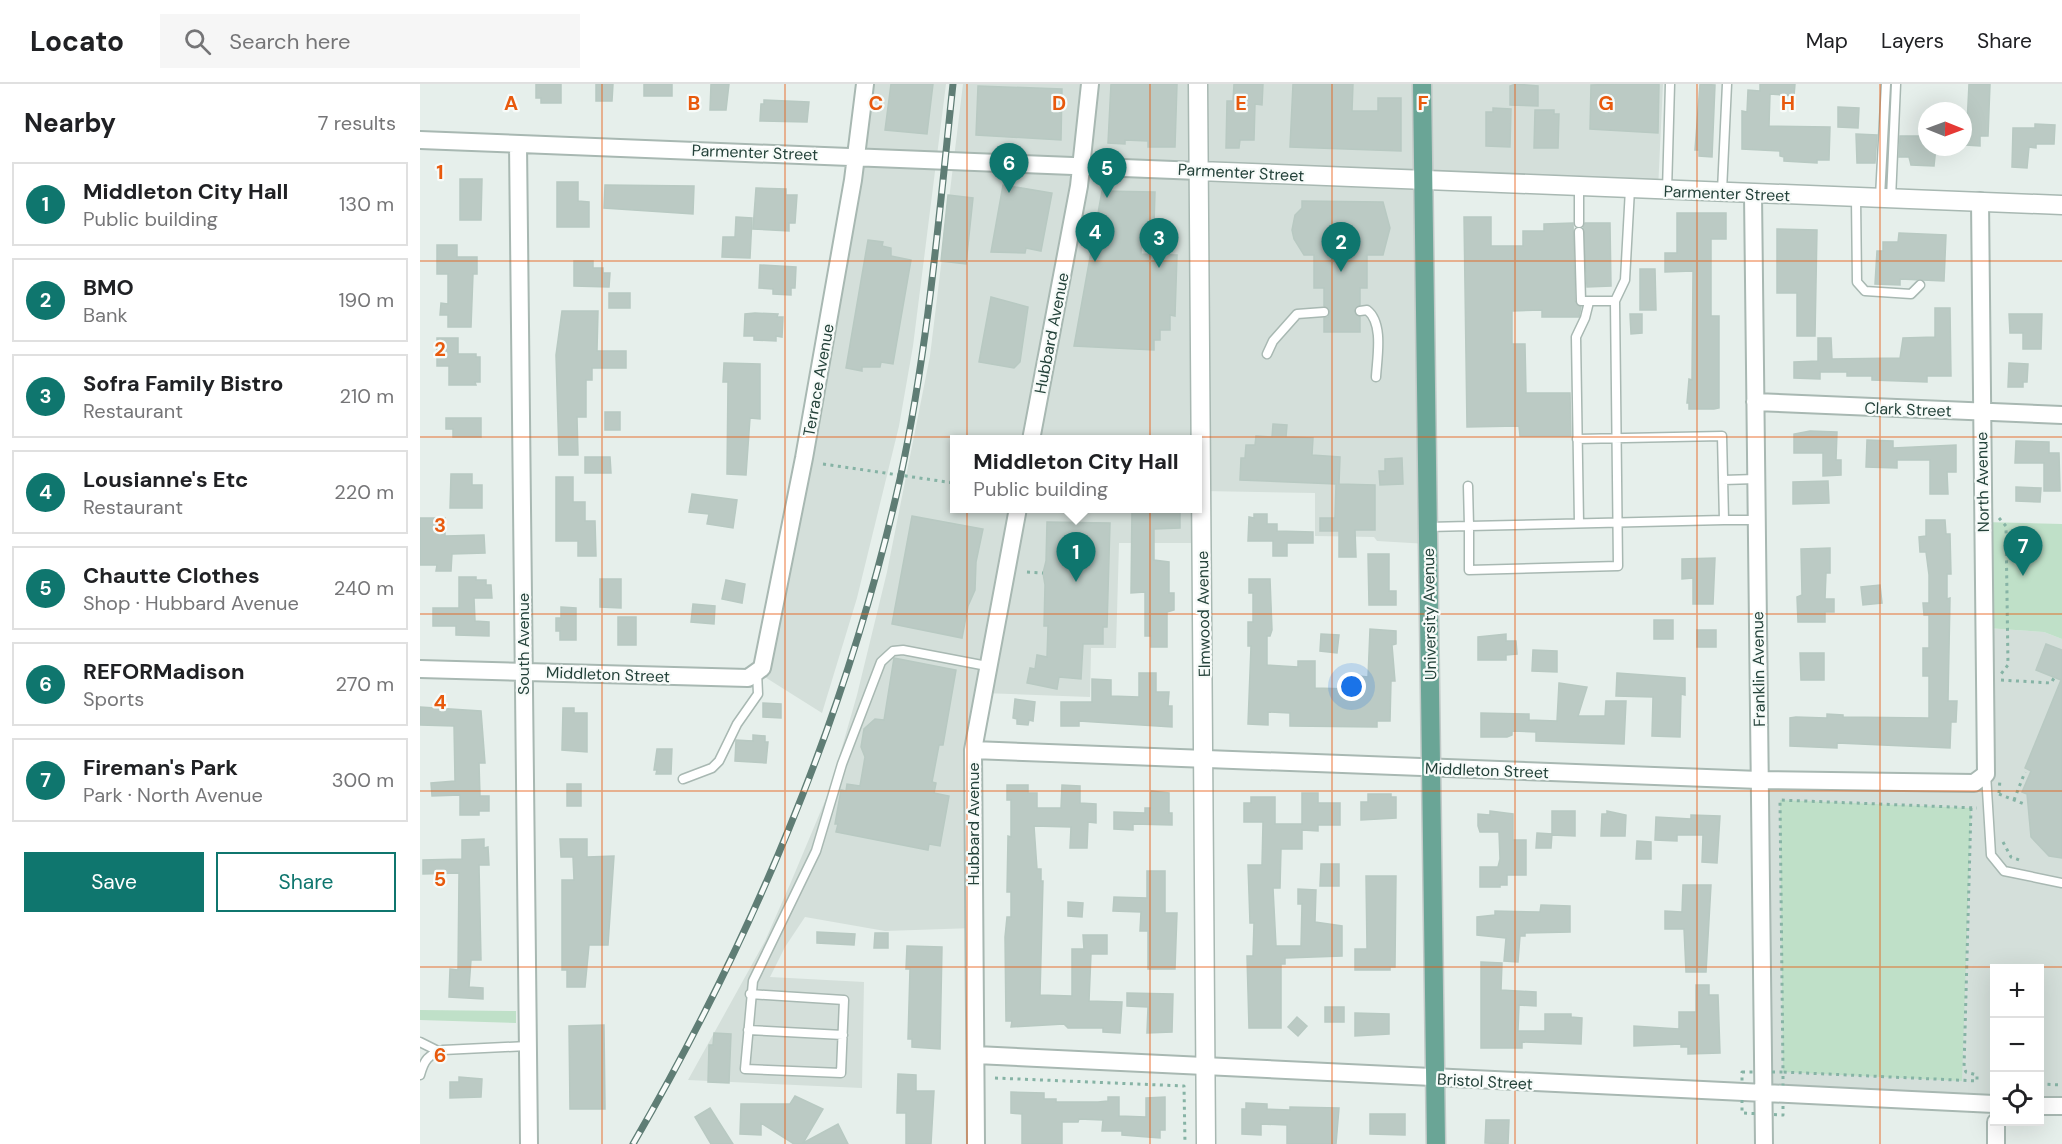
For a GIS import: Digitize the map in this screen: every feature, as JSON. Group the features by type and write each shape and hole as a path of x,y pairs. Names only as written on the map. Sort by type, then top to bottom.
{"main road":[{"name":"University Avenue","path":"1422,84 1436,1144"}],"street":[{"name":"Terrace Avenue","path":"757,672 762,668 767,651 800,479 856,157 865,84"},
{"name":"Hubbard Avenue","path":"1032,435 1082,166 1090,84"},
{"name":"Elmwood Avenue","path":"1198,84 1201,435"},
{"name":"Parmenter Street","path":"420,140 2062,205"},
{"name":"South Avenue","path":"518,144 529,1144"},
{"name":"Franklin Avenue","path":"1753,194 1764,1144"},
{"name":"North Avenue","path":"1980,201 1981,411 1991,770"},
{"name":"Clark Street","path":"1755,402 2062,415"},
{"name":"Hubbard Avenue","path":"976,1144 973,750 1017,513"},
{"name":"Elmwood Avenue","path":"1202,513 1206,1144"},
{"name":"Middleton Street","path":"420,669 748,678 757,672"},
{"name":"Middleton Street","path":"973,750 1759,780 1974,783 1991,770"},
{"name":"Bristol Street","path":"976,1055 1435,1079 1990,1104"},
{"path":"2044,1106 2062,1106"},
{"path":"1996,1126 1996,1144"}],"lane":[{"path":"1666,191 1670,84"},
{"path":"1722,193 1727,84"},
{"path":"1885,198 1886,84"},
{"path":"1885,198 1896,84"},
{"path":"1579,187 1579,296 1581,301 1615,302"},
{"path":"1468,486 1469,570 1618,566 1615,302 1625,280 1630,189"},
{"path":"1856,198 1857,282 1865,291 1911,294 1920,285"},
{"path":"1579,523 1576,337 1585,318 1589,302"},
{"path":"1360,311 1367,310 1374,316 1377,324 1377,377"},
{"path":"1267,354 1273,341 1297,314 1324,312"},
{"path":"1577,439 1722,436 1724,520"},
{"path":"1723,480 1756,479"},
{"path":"1428,527 1756,520"},
{"path":"750,994 844,1000 841,1073 745,1069 750,994 753,981 820,840 842,764 881,662 893,651 903,650 987,666"},
{"path":"683,779 712,768 719,761 737,724 758,694 757,672"},
{"path":"1991,770 1987,807 1991,855 2004,871 2062,883"},
{"path":"748,1030 843,1035"},
{"path":"420,1042 438,1052"},
{"path":"420,1076 422,1060 431,1053 528,1046"}],"path":[{"path":"823,464 950,482"},
{"path":"1998,517 2006,526 2008,665 1999,679 1999,691"},
{"path":"1027,572 1042,573"},
{"path":"1999,679 2051,683 2054,678"},
{"path":"1971,808 1964,1068 1966,1072 1977,1075 1977,1081 1783,1072 1780,800 1971,808 2000,807 1999,794 1991,770"},
{"path":"2014,800 2025,772"},
{"path":"1999,794 2024,804"},
{"path":"2003,837 2004,847 2011,857 2031,863"},
{"path":"995,1078 1184,1086 1185,1144"},
{"path":"2044,1084 2062,1085"}],"shaded area":[{"path":"865,84 946,84 913,346 899,426 857,598 822,713 757,672"},
{"path":"963,84 1663,84 1658,190 1424,181 1428,544 1377,541 1374,537 1315,536 1315,493 1202,491 1202,435 950,435 950,513 1202,513 1202,543 1119,543 1116,648 1091,648 1090,697 982,693 974,928 885,931 805,917 785,947 770,977 864,982 862,1088 688,1080 765,941 830,789 857,695 887,572 930,356"},
{"path":"1986,628 2044,632 2062,639 2062,1106 2044,1106 2044,964 1990,964 1990,1104 1764,1094 1759,780 1974,783 1986,774"}],"green space":[{"path":"1983,522 2062,524 2062,639 2044,632 1986,628"},
{"path":"1780,800 1971,808 1962,1081 1783,1072"},
{"path":"420,1010 516,1011 516,1023 420,1020"}],"building":[{"path":"536,84 561,84 561,103 541,103 541,98 536,98"},
{"path":"596,84 613,84 612,101 596,101"},
{"path":"644,84 672,84 672,96 644,96"},
{"path":"711,84 729,84 726,110 710,110"},
{"path":"891,84 933,84 927,134 885,130"},
{"path":"1111,84 1177,84 1175,147 1148,147 1148,141 1125,140 1125,144 1108,143"},
{"path":"1234,84 1263,84 1262,105 1255,104 1254,140 1240,140 1239,148 1226,148 1227,101 1233,101"},
{"path":"1293,84 1353,84 1352,111 1378,111 1378,98 1401,98 1401,151 1290,147"},
{"path":"1516,84 1538,86 1538,106 1510,105 1510,86"},
{"path":"1659,84 1658,133 1590,129 1591,85"},
{"path":"1700,84 1715,85 1712,157 1699,156 1699,150 1695,150"},
{"path":"1760,84 1795,84 1794,96 1770,94 1769,126 1830,127 1829,160 1817,160 1817,163 1784,161 1784,157 1780,156 1780,151 1742,149 1742,111 1747,112 1748,90 1760,91"},
{"path":"1969,84 1990,84 1988,136 1980,136 1980,146 1972,145 1972,102 1968,102"},
{"path":"978,86 1062,89 1061,140 976,135"},
{"path":"764,100 809,102 807,122 760,121 761,104 764,104"},
{"path":"1838,107 1859,108 1858,128 1838,127"},
{"path":"1493,108 1511,109 1510,147 1486,146 1486,112 1493,112"},
{"path":"1535,110 1554,110 1554,114 1559,114 1558,148 1534,148"},
{"path":"2035,124 2055,125 2054,144 2036,144 2036,148 2029,147 2027,168 2012,167 2013,128 2035,128"},
{"path":"1856,134 1877,135 1875,163 1857,163"},
{"path":"1900,136 1918,136 1918,156 1935,156 1934,166 1911,165 1909,157 1899,157"},
{"path":"460,179 482,179 481,220 460,220"},
{"path":"557,182 578,182 578,201 589,202 589,227 557,227"},
{"path":"605,185 694,186 693,214 604,208"},
{"path":"1003,185 1052,193 1041,251 1026,248 1025,253 991,252"},
{"path":"756,188 786,189 786,195 797,195 795,223 789,223 789,231 753,229"},
{"path":"1102,191 1155,192 1154,225 1142,225 1141,254 1177,255 1175,316 1170,315 1170,330 1160,330 1160,340 1154,340 1154,350 1074,346"},
{"path":"948,195 973,198 966,264 941,261"},
{"path":"1302,201 1383,202 1390,228 1383,255 1367,255 1367,288 1360,288 1360,305 1354,311 1360,317 1360,332 1324,332 1324,318 1328,317 1330,311 1324,306 1324,288 1314,288 1314,255 1304,255 1294,239 1292,230 1295,215 1302,208"},
{"path":"1677,213 1726,213 1726,239 1711,239 1711,316 1719,316 1719,408 1689,409 1689,403 1687,403 1689,379 1692,380 1693,271 1665,272 1665,253 1677,253"},
{"path":"736,217 752,218 750,258 722,257 723,237 735,237"},
{"path":"1464,217 1491,217 1491,246 1523,246 1523,231 1544,231 1544,224 1573,223 1575,301 1581,307 1579,317 1542,317 1542,310 1512,311 1512,344 1525,344 1526,393 1570,393 1571,436 1520,436 1519,426 1467,427"},
{"path":"1585,223 1610,223 1611,286 1587,287 1583,228"},
{"path":"1777,229 1817,230 1815,336 1797,336 1797,293 1777,293"},
{"path":"1899,233 1946,235 1944,281 1900,279 1900,285 1875,284 1877,251 1883,251 1883,242 1898,242"},
{"path":"868,240 883,242 882,246 891,248 891,256 911,260 893,364 881,362 880,367 862,367 862,371 846,368"},
{"path":"437,245 457,245 457,257 477,257 477,274 473,274 471,327 448,327 448,315 440,315 441,303 448,304 448,274 437,274"},
{"path":"574,261 593,261 593,268 603,268 603,273 610,273 609,287 574,286"},
{"path":"760,265 796,267 795,288 791,288 791,295 773,294 773,289 759,288"},
{"path":"1640,269 1655,269 1656,310 1640,310"},
{"path":"609,293 630,293 630,308 609,308"},
{"path":"991,297 1028,307 1020,362 1014,368 979,362"},
{"path":"1935,308 1950,308 1951,376 1927,376 1927,382 1872,380 1872,376 1847,376 1847,372 1820,372 1820,379 1794,378 1794,362 1818,361 1818,338 1831,338 1832,359 1900,358 1903,338 1935,337"},
{"path":"562,311 598,311 597,351 626,351 626,368 592,368 592,380 586,380 586,417 577,417 578,455 559,455 556,355"},
{"path":"745,314 778,314 777,317 783,317 782,337 776,336 776,341 754,340 754,336 744,336"},
{"path":"1630,314 1642,314 1642,333 1631,334"},
{"path":"2009,314 2042,314 2041,349 2023,349 2023,333 2010,333"},
{"path":"437,338 458,338 458,354 476,354 476,357 480,357 480,382 475,382 476,385 449,385 449,366 437,366"},
{"path":"724,363 760,364 760,419 750,418 746,475 727,474 728,382 723,382"},
{"path":"2009,363 2028,364 2027,382 2023,382 2023,387 2008,387"},
{"path":"605,412 620,412 620,430 605,430"},
{"path":"446,418 481,418 481,437 453,437 453,429 446,429"},
{"path":"1273,424 1287,425 1286,437 1313,438 1312,455 1340,457 1339,484 1375,485 1375,530 1355,530 1356,557 1339,557 1339,531 1320,531 1320,518 1335,518 1336,484 1240,480 1241,458 1245,458 1246,445 1255,445 1256,436 1272,437"},
{"path":"1810,431 1837,432 1836,460 1841,460 1841,475 1823,476 1823,453 1794,453 1794,434"},
{"path":"1867,440 1893,441 1893,448 1956,445 1956,472 1947,472 1948,494 1930,494 1930,460 1897,460 1897,468 1866,467"},
{"path":"2016,441 2049,442 2049,453 2059,453 2060,491 2044,491 2044,463 2015,463"},
{"path":"585,457 610,457 611,473 585,473"},
{"path":"1402,458 1403,484 1380,485 1379,471 1385,471 1385,459"},
{"path":"451,474 472,474 472,485 482,485 482,508 450,508"},
{"path":"556,477 573,477 573,502 585,502 585,521 595,521 596,556 578,556 578,541 556,541"},
{"path":"1828,481 1829,503 1793,504 1793,482"},
{"path":"2016,487 2041,488 2040,502 2016,501"},
{"path":"692,494 737,500 733,528 707,524 709,514 689,512"},
{"path":"1132,513 1180,513 1180,528 1154,529 1154,560 1169,562 1169,593 1174,593 1174,610 1167,612 1167,647 1151,647 1151,636 1145,636 1145,592 1131,593"},
{"path":"1254,514 1267,514 1267,524 1277,524 1277,531 1313,532 1313,543 1287,543 1287,556 1273,556 1273,541 1248,541 1249,517 1254,518"},
{"path":"912,516 983,529 976,562 975,590 968,606 962,638 892,624"},
{"path":"420,518 445,518 445,536 484,535 485,553 452,554 451,571 436,571 437,565 420,565"},
{"path":"1926,520 1945,520 1946,534 1950,534 1951,574 1947,574 1947,599 1950,598 1948,701 1957,701 1956,722 1951,722 1950,748 1837,743 1837,748 1790,746 1790,718 1827,718 1827,714 1843,715 1843,717 1929,718 1929,676 1923,676 1923,648 1929,648 1929,615 1924,615 1923,603 1929,603 1929,575 1926,552 1920,552 1919,537 1926,536"},
{"path":"1047,522 1110,523 1107,627 1103,627 1103,644 1083,644 1081,679 1059,677 1057,689 1027,683 1030,668 1035,669 1037,655 1047,657 1048,626 1044,626 1043,573 1046,561"},
{"path":"1830,548 1830,573 1826,573 1825,599 1834,599 1834,612 1825,612 1825,622 1798,622 1797,597 1802,595 1801,549"},
{"path":"1368,554 1389,554 1389,591 1396,591 1396,605 1369,605"},
{"path":"1715,558 1713,604 1693,604 1693,578 1682,579 1682,559"},
{"path":"459,577 476,577 476,580 486,580 486,585 491,585 492,598 474,598 475,621 489,622 489,636 456,635 456,626 433,626 433,608 459,608"},
{"path":"600,579 621,579 621,608 600,607"},
{"path":"1249,579 1270,579 1272,630 1270,636 1267,636 1267,665 1298,667 1298,661 1315,661 1315,688 1349,689 1350,675 1368,677 1370,629 1396,631 1396,644 1392,645 1395,681 1391,681 1390,721 1377,721 1377,727 1290,726 1290,713 1268,712 1268,725 1248,724 1251,646 1248,646 1248,622 1253,622 1253,593 1249,593"},
{"path":"726,580 745,584 742,603 722,599"},
{"path":"1880,585 1882,603 1863,605 1861,587"},
{"path":"693,604 715,606 714,624 691,622"},
{"path":"561,607 576,608 576,640 560,640 560,631 556,631 556,618 561,618"},
{"path":"618,617 636,617 636,645 618,645"},
{"path":"1654,620 1673,620 1673,639 1654,639"},
{"path":"1697,630 1716,630 1716,647 1697,647"},
{"path":"1321,634 1339,635 1337,653 1320,651"},
{"path":"1506,634 1506,641 1516,641 1517,654 1506,655 1506,660 1478,660 1478,637"},
{"path":"2046,644 2062,650 2062,858 2049,856 2031,837 2027,794 2022,792 2031,771 2025,768 2061,680 2036,670"},
{"path":"1533,650 1557,651 1557,672 1532,671"},
{"path":"1800,653 1824,653 1824,680 1801,680"},
{"path":"894,658 956,670 943,745 939,745 932,782 936,783 934,793 949,796 940,846 929,844 928,850 836,832 838,824 835,824 841,790 846,791 847,784 860,786 865,757 861,747 864,729 875,719 884,720"},
{"path":"1139,673 1156,673 1156,692 1169,692 1168,706 1172,706 1172,727 1079,721 1079,726 1061,726 1061,702 1092,702 1092,679 1111,680 1111,696 1139,697"},
{"path":"1617,673 1685,678 1685,695 1681,694 1680,737 1652,736 1653,697 1616,696"},
{"path":"1559,683 1587,687 1578,716 1605,716 1606,701 1626,701 1624,744 1536,741 1536,732 1512,731 1512,735 1507,737 1481,737 1481,713 1529,714 1529,720 1557,721"},
{"path":"1015,699 1035,702 1033,721 1029,720 1028,725 1017,724 1017,719 1013,718"},
{"path":"763,703 781,704 781,718 763,717"},
{"path":"420,707 481,711 485,763 479,763 480,796 489,796 489,811 479,811 479,815 460,815 460,795 432,796 431,783 455,781 454,726 420,725"},
{"path":"563,708 574,708 574,713 587,713 587,752 562,750"},
{"path":"753,735 765,736 765,742 768,742 766,763 735,761 736,740 753,741"},
{"path":"657,749 672,749 671,774 656,774 657,770 654,770"},
{"path":"567,784 581,784 581,806 567,806"},
{"path":"1007,785 1028,785 1028,793 1037,793 1037,808 1061,808 1062,785 1080,786 1080,803 1096,804 1096,823 1088,822 1087,848 1070,848 1071,827 1034,826 1037,869 1041,869 1041,881 1043,881 1040,995 1072,996 1072,949 1084,949 1083,935 1107,935 1107,954 1091,954 1089,1001 1122,1002 1120,1033 1103,1032 1103,1028 1068,1028 1064,1024 1011,1027 1012,1021 1006,1021 1005,937 1007,917 1011,917 1011,892 1007,892 1011,800 1007,800"},
{"path":"1151,791 1169,793 1169,813 1172,813 1172,825 1133,824 1133,830 1114,829 1114,812 1145,813 1145,808 1151,808"},
{"path":"1302,793 1318,793 1318,803 1340,803 1340,825 1318,825 1318,831 1302,830 1302,849 1281,849 1280,888 1273,888 1276,946 1301,946 1302,904 1298,904 1298,889 1316,890 1315,922 1342,926 1342,956 1285,958 1285,964 1281,964 1281,1028 1249,1028 1247,956 1253,956 1254,923 1250,923 1248,865 1262,865 1263,822 1244,822 1244,803 1251,803 1251,797 1275,797 1275,824 1302,824"},
{"path":"1368,794 1391,794 1391,797 1396,797 1396,818 1361,820 1361,802 1368,802"},
{"path":"1490,811 1513,814 1513,840 1526,840 1526,875 1507,875 1507,885 1500,885 1500,887 1480,887 1480,867 1498,867 1500,859 1499,832 1480,832 1478,826 1478,814 1490,815"},
{"path":"1552,811 1575,811 1575,836 1552,835"},
{"path":"1607,811 1626,815 1625,836 1601,836 1602,814 1607,814"},
{"path":"1691,815 1720,816 1717,863 1702,862 1703,835 1677,835 1677,841 1655,840 1656,817 1691,819"},
{"path":"1537,833 1552,834 1551,848 1536,848"},
{"path":"484,839 484,848 488,847 489,865 479,865 481,960 471,960 469,987 483,988 483,999 449,997 450,969 458,970 459,873 423,874 423,860 462,859 462,840"},
{"path":"560,839 587,839 587,857 614,856 608,945 589,945 585,987 567,987 567,970 562,970 562,880 574,880 573,857 561,857"},
{"path":"1637,841 1651,842 1651,859 1636,859"},
{"path":"1321,864 1339,864 1339,886 1320,886"},
{"path":"1147,871 1165,871 1165,913 1177,913 1175,969 1148,969 1148,931 1140,931 1141,912 1113,911 1114,897 1147,898"},
{"path":"1366,876 1396,876 1395,967 1390,967 1390,970 1355,970 1355,949 1367,949"},
{"path":"1683,885 1711,885 1706,972 1686,972 1684,929 1665,929 1665,911 1682,912"},
{"path":"1068,902 1083,903 1082,917 1068,916"},
{"path":"1541,905 1570,906 1570,932 1525,933 1525,936 1520,936 1518,962 1504,961 1506,938 1477,935 1477,917 1495,915 1495,911 1540,912"},
{"path":"817,932 855,934 854,945 817,943"},
{"path":"875,933 888,933 888,948 874,948"},
{"path":"907,946 942,947 940,1049 912,1047 912,1039 908,1039 910,969 906,969"},
{"path":"1481,962 1502,963 1501,990 1536,992 1536,1006 1519,1005 1518,1031 1545,1031 1545,1014 1571,1014 1571,1017 1582,1018 1581,1044 1522,1042 1522,1048 1481,1048"},
{"path":"1696,985 1709,985 1709,995 1718,995 1720,1053 1688,1054 1688,1047 1681,1047 1681,1044 1634,1046 1634,1026 1679,1029 1679,1012 1696,1012"},
{"path":"1127,993 1173,994 1172,1032 1147,1033 1148,1007 1127,1006"},
{"path":"1325,1007 1344,1007 1344,1022 1325,1022"},
{"path":"1355,1013 1389,1014 1389,1034 1355,1036"},
{"path":"1297,1017 1307,1026 1298,1036 1288,1027"},
{"path":"604,1025 605,1109 570,1109 569,1026"},
{"path":"714,1033 731,1034 729,1083 708,1082 709,1045 713,1045"},
{"path":"898,1074 916,1075 916,1091 934,1091 931,1144 906,1144 906,1113 897,1113"},
{"path":"459,1077 482,1079 481,1097 450,1098 450,1082 459,1082"},
{"path":"1011,1092 1044,1093 1044,1099 1056,1099 1056,1102 1098,1102 1108,1101 1108,1097 1119,1097 1119,1116 1146,1117 1146,1098 1165,1097 1165,1130 1160,1130 1160,1138 1122,1135 1122,1131 1102,1131 1103,1120 1079,1119 1078,1122 1062,1122 1062,1144 1022,1144 1022,1114 1011,1113"},
{"path":"795,1096 823,1109 803,1143 838,1124 848,1144 794,1144 761,1123 761,1135 740,1134 741,1104 790,1104"},
{"path":"1246,1103 1267,1104 1267,1109 1339,1108 1336,1144 1287,1144 1287,1125 1261,1124 1261,1135 1242,1134 1242,1109 1246,1109"},
{"path":"710,1108 733,1144 711,1144 695,1117"},
{"path":"1370,1114 1405,1114 1405,1135 1370,1134"},
{"path":"1486,1120 1509,1120 1508,1144 1485,1143"}],"railway":[{"path":"633,1144 677,1065 757,904 792,822 853,653 878,567 910,430 932,282 953,84"}],"place":[{"name":"REFORMadison","path":"1009,193"},
{"name":"Chautte Clothes","path":"1107,198"},
{"name":"Lousianne's Etc","path":"1095,262"},
{"name":"Sofra Family Bistro","path":"1159,268"},
{"name":"BMO","path":"1341,272"},
{"name":"Fireman's Park","path":"2023,576"},
{"name":"Middleton City Hall","path":"1076,582"}]}
